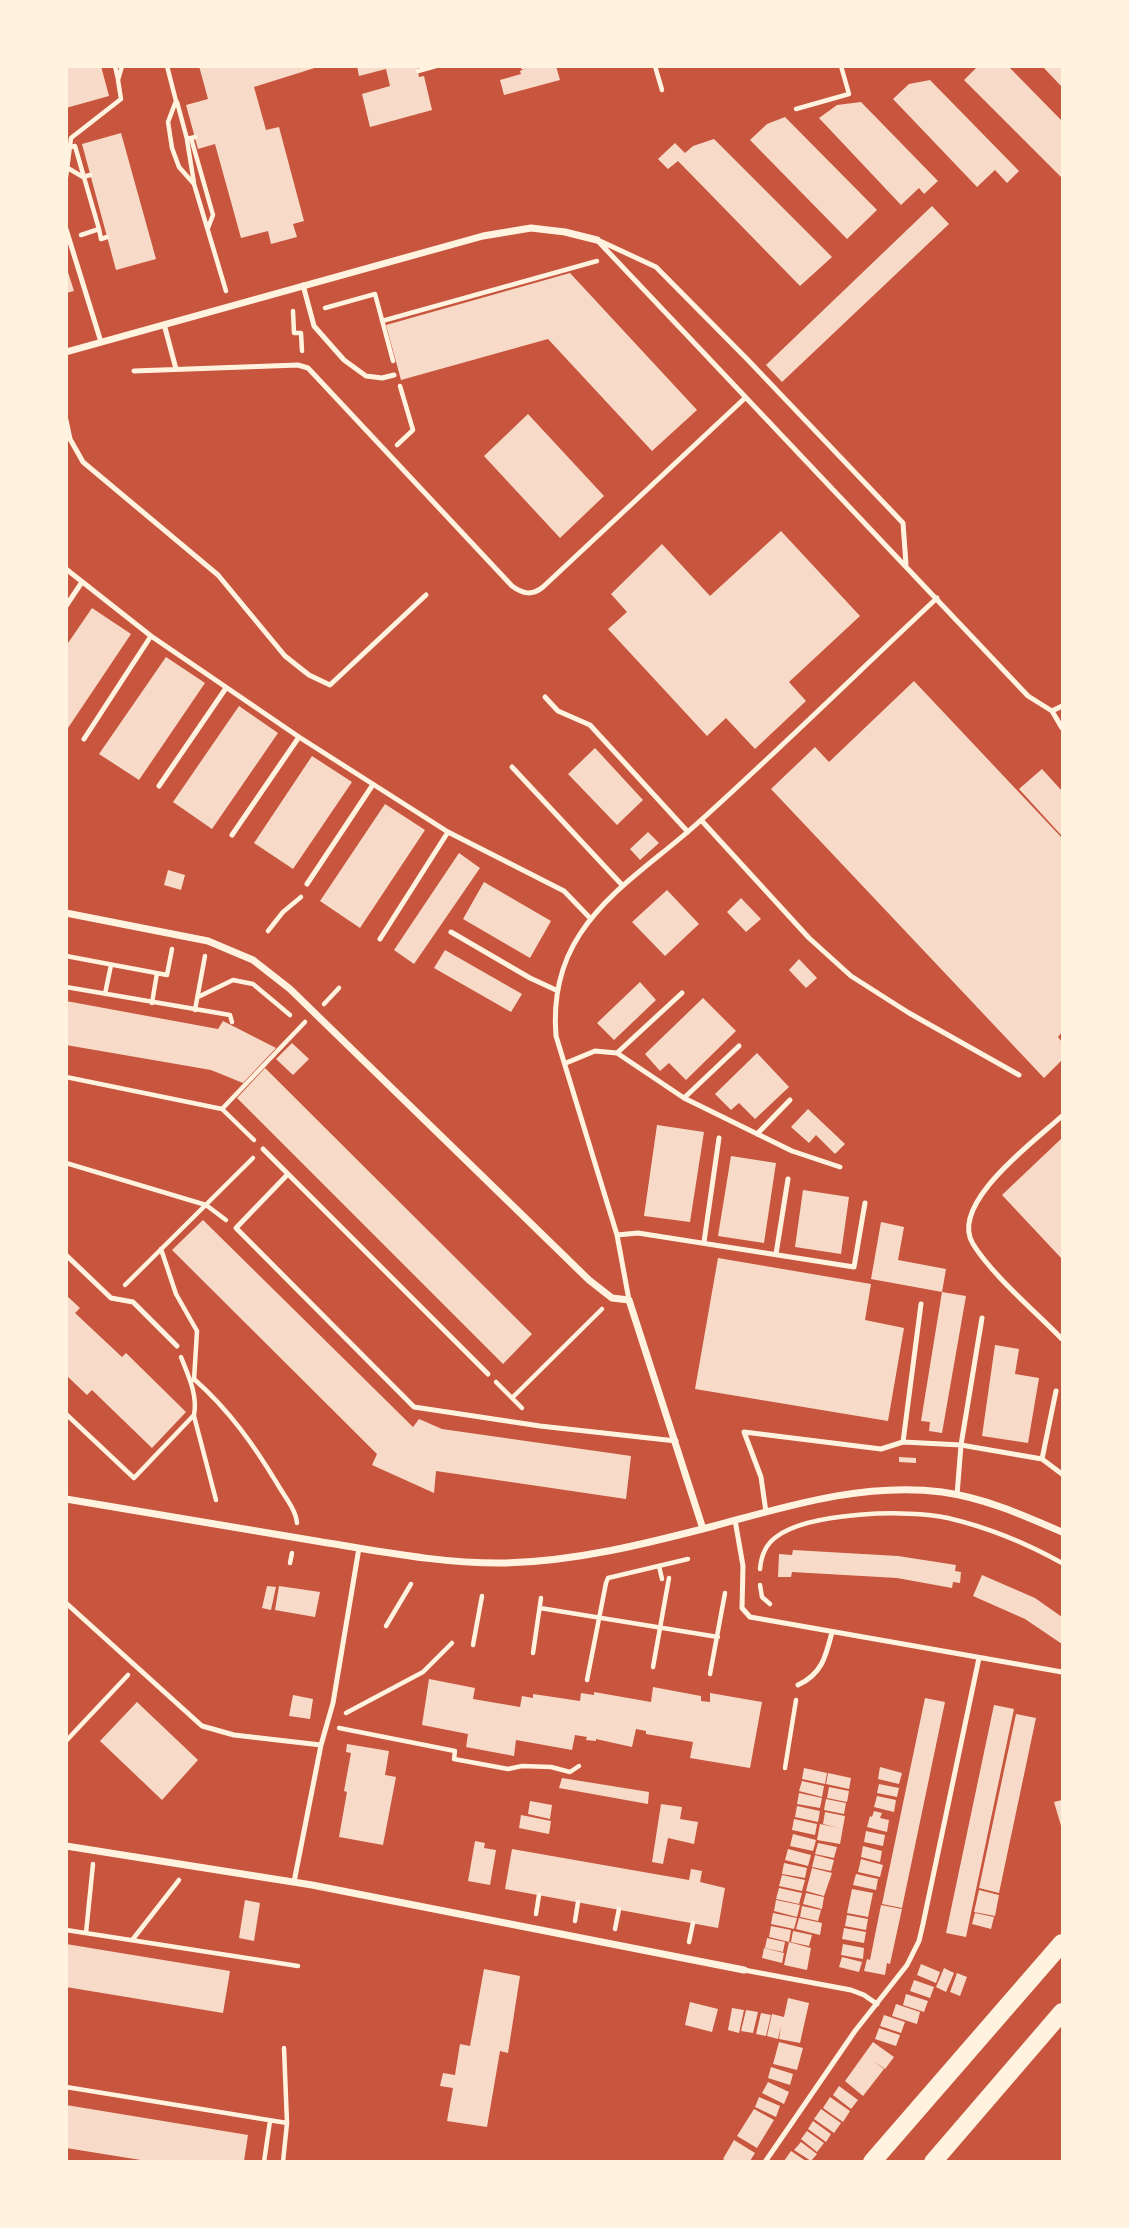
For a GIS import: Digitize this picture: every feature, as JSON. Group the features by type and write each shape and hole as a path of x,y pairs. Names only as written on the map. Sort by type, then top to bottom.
{"main road":[{"path":"873,2161 1062,1943"},
{"path":"933,2161 1062,2012"}],"street":[{"path":"66,352 483,236 531,229 565,232 597,240"},
{"path":"66,913 208,942 253,960 290,989 589,1280 612,1298 629,1300 703,1529"},
{"path":"66,1499 359,1548 470,1562 547,1561 606,1552 829,1497 870,1491 902,1490 957,1495 984,1501 1062,1532"},
{"path":"66,1846 294,1882 744,1970"}],"lane":[{"path":"66,229 101,342"},
{"path":"597,240 1028,696 1052,711 1062,728"},
{"path":"597,240 656,267 876,494 903,523 906,565"},
{"path":"303,285 319,333 352,367 375,378 394,374"},
{"path":"164,324 176,369"},
{"path":"134,371 298,365 308,368 512,586 527,593 536,592 543,587 745,398"},
{"path":"66,420 69,439 83,462 218,575 267,637 309,675 330,685 426,595"},
{"path":"66,569 151,636 372,786 448,832 564,891 591,919"},
{"path":"66,606 82,582"},
{"path":"629,1300 617,1235 556,1036 556,990 570,952 591,919 623,886 688,832 937,598"},
{"path":"84,739 151,636"},
{"path":"159,786 226,688"},
{"path":"545,698 558,711 590,725 688,832"},
{"path":"1052,711 1062,706"},
{"path":"232,835 299,737"},
{"path":"513,767 623,886"},
{"path":"307,884 372,786"},
{"path":"701,820 809,937 851,976 909,1013 1019,1075"},
{"path":"380,939 448,832"},
{"path":"451,932 556,990"},
{"path":"617,1053 682,993"},
{"path":"684,1098 739,1046"},
{"path":"566,1063 595,1051 617,1053 684,1098 792,1151 840,1167"},
{"path":"757,1134 790,1100"},
{"path":"1062,1116 985,1189 971,1211 968,1226 972,1243 1062,1339"},
{"path":"704,1241 719,1138"},
{"path":"262,1149 488,1374"},
{"path":"288,1174 236,1228 414,1407 540,1426 676,1441"},
{"path":"776,1254 788,1179"},
{"path":"617,1235 638,1233 704,1241 854,1267 865,1203"},
{"path":"66,1255 111,1298 133,1302 177,1346"},
{"path":"904,1442 921,1304"},
{"path":"957,1495 961,1445 982,1318"},
{"path":"1042,1459 1056,1391"},
{"path":"766,1512 761,1477 744,1432 881,1449 904,1442 961,1445 1042,1459 1062,1474"},
{"path":"735,1520 743,1566 742,1608 746,1615 1062,1672"},
{"path":"294,1882 321,1745 333,1703 359,1548"},
{"path":"66,1603 202,1726 234,1735 321,1745"},
{"path":"798,1685 810,1680 817,1673 824,1660 832,1632"},
{"path":"765,2161 907,1965 919,1941 979,1658"},
{"path":"744,1970 851,1990 877,2004"}],"path":[{"path":"66,177 69,143 119,102 122,96 115,66"},
{"path":"118,80 122,66"},
{"path":"167,66 213,215 208,229"},
{"path":"418,71 436,66"},
{"path":"655,66 662,90"},
{"path":"796,109 849,94 841,66"},
{"path":"176,101 168,122 172,148 179,167 194,184"},
{"path":"191,138 194,184 230,305"},
{"path":"69,143 75,146 101,239 107,237"},
{"path":"67,168 83,177 90,175"},
{"path":"70,239 99,229"},
{"path":"293,317 375,294 382,319 612,256"},
{"path":"268,931 283,912 305,893 307,884"},
{"path":"66,956 167,975 175,935"},
{"path":"195,1010 208,942"},
{"path":"105,994 111,964"},
{"path":"152,1003 157,973"},
{"path":"198,997 233,980 253,984 302,1024"},
{"path":"66,987 230,1015 232,1022"},
{"path":"222,1109 339,988"},
{"path":"66,1076 222,1109 262,1149 111,1298"},
{"path":"66,1163 206,1205 236,1228"},
{"path":"161,1249 176,1294 197,1331 193,1391"},
{"path":"512,1398 592,1319"},
{"path":"177,1346 193,1391 196,1406 194,1415 216,1500"},
{"path":"194,1379 213,1396 246,1434 298,1520"},
{"path":"493,1379 540,1426"},
{"path":"66,1414 134,1478 194,1415"},
{"path":"776,1606 765,1601 760,1590 761,1563 766,1547 776,1536 788,1530 841,1517 895,1512 946,1517 988,1531 1062,1563"},
{"path":"290,1563 292,1553"},
{"path":"587,1680 608,1578 688,1559"},
{"path":"659,1566 662,1578"},
{"path":"653,1667 669,1578"},
{"path":"710,1674 726,1580"},
{"path":"386,1626 411,1584"},
{"path":"473,1645 482,1596"},
{"path":"533,1653 541,1598"},
{"path":"540,1608 718,1637"},
{"path":"326,1725 423,1672 452,1643"},
{"path":"66,1741 137,1666"},
{"path":"785,1768 798,1685"},
{"path":"326,1725 455,1751 454,1759 509,1769 522,1766 551,1767 570,1772 579,1766"},
{"path":"86,1933 95,1850"},
{"path":"132,1940 191,1865"},
{"path":"536,1914 539,1895"},
{"path":"575,1921 578,1902"},
{"path":"615,1929 619,1909"},
{"path":"689,1942 692,1923"},
{"path":"66,1930 298,1966"},
{"path":"283,2161 287,2123 284,2048"},
{"path":"66,2087 287,2123"},
{"path":"264,2161 271,2120"}],"building":[{"path":"66,66 101,66 109,96 66,108"},
{"path":"199,66 321,66 254,87 266,130 279,127 304,221 293,224 297,237 271,244 268,231 241,238 215,144 198,149 186,105 208,99"},
{"path":"357,66 417,66 419,77 424,76 432,110 370,127 362,94 390,86 386,69 359,76"},
{"path":"530,66 556,66 560,80 504,95 500,80 521,74 520,71"},
{"path":"978,66 1008,66 1062,121 1062,178 964,80"},
{"path":"1042,66 1062,66 1062,87"},
{"path":"930,80 1019,171 1007,183 995,170 977,187 893,99 909,84"},
{"path":"861,102 938,181 924,194 919,188 901,205 819,118 837,105"},
{"path":"785,117 877,210 847,239 750,140 767,124"},
{"path":"121,133 156,259 116,270 82,144"},
{"path":"714,139 832,257 800,286 678,161 668,169 658,159 675,143 685,153 693,146"},
{"path":"932,206 949,224 782,382 766,365"},
{"path":"66,266 74,291 66,293"},
{"path":"570,273 697,410 652,451 548,339 401,380 386,325"},
{"path":"528,414 604,496 560,538 484,456"},
{"path":"781,531 860,616 789,682 806,701 755,749 726,718 707,736 608,629 627,612 611,594 662,544 710,596"},
{"path":"92,608 131,634 66,731 66,646"},
{"path":"166,657 205,683 139,780 99,754"},
{"path":"914,681 1062,838 1062,1032 1058,1037 1062,1042 1062,1060 1044,1078 771,789 815,747 829,762"},
{"path":"239,706 278,733 212,829 173,802"},
{"path":"595,748 643,800 617,825 568,774"},
{"path":"312,756 352,782 293,869 254,843"},
{"path":"1042,769 1062,791 1062,836 1019,789"},
{"path":"385,804 425,830 360,928 320,901"},
{"path":"648,832 659,843 640,860 630,849"},
{"path":"459,853 480,868 414,964 394,950"},
{"path":"168,870 185,875 181,890 164,885"},
{"path":"484,882 551,921 530,958 463,919"},
{"path":"667,890 699,924 665,956 632,922"},
{"path":"741,898 761,919 746,932 727,912"},
{"path":"445,950 522,994 511,1012 434,968"},
{"path":"799,959 817,978 806,988 789,970"},
{"path":"640,982 656,1000 614,1040 597,1023"},
{"path":"703,998 736,1031 686,1080 669,1063 660,1071 645,1054"},
{"path":"66,1001 218,1029 223,1021 276,1048 243,1083 211,1070 66,1045"},
{"path":"292,1043 309,1059 293,1075 276,1059"},
{"path":"757,1053 789,1087 755,1119 739,1103 731,1110 715,1094"},
{"path":"265,1068 532,1334 503,1364 237,1098"},
{"path":"808,1109 845,1144 835,1154 816,1135 809,1143 791,1127"},
{"path":"657,1125 704,1132 690,1222 644,1216"},
{"path":"1062,1138 1062,1259 1002,1195"},
{"path":"731,1156 776,1163 764,1243 718,1236"},
{"path":"803,1190 849,1197 841,1254 795,1247"},
{"path":"203,1220 413,1427 419,1419 442,1429 631,1456 626,1499 436,1471 434,1493 372,1465 377,1454 172,1250"},
{"path":"881,1222 904,1227 898,1260 946,1269 942,1292 871,1279"},
{"path":"718,1258 871,1284 865,1320 904,1328 888,1421 695,1389"},
{"path":"942,1292 966,1296 942,1433 929,1431 930,1422 921,1421"},
{"path":"66,1295 80,1308 75,1313 122,1357 126,1353 186,1412 152,1448 92,1390 87,1395 66,1375"},
{"path":"995,1345 1019,1349 1015,1374 1039,1378 1028,1443 982,1436"},
{"path":"899,1457 916,1458 916,1463 899,1462"},
{"path":"793,1550 898,1556 956,1565 955,1571 961,1572 960,1583 953,1582 952,1588 897,1578 792,1572 791,1577 778,1577 779,1554 792,1555"},
{"path":"982,1575 1035,1598 1062,1617 1062,1644 1025,1619 973,1596"},
{"path":"267,1586 276,1587 271,1610 262,1608"},
{"path":"279,1586 320,1592 315,1617 275,1610"},
{"path":"429,1679 475,1688 473,1699 520,1707 522,1696 533,1698 533,1694 580,1701 581,1693 594,1695 594,1692 651,1702 653,1687 701,1696 701,1701 710,1702 710,1693 762,1702 750,1768 690,1758 693,1742 646,1734 646,1731 636,1729 632,1747 596,1739 586,1740 587,1737 575,1735 572,1750 516,1740 514,1756 466,1747 468,1734 422,1725"},
{"path":"293,1695 313,1699 310,1719 289,1716"},
{"path":"925,1698 945,1702 902,1908 882,1904"},
{"path":"137,1702 198,1760 162,1800 100,1741"},
{"path":"994,1705 1014,1709 966,1937 946,1933"},
{"path":"1016,1714 1036,1718 999,1893 979,1888"},
{"path":"347,1744 389,1751 385,1775 396,1777 383,1845 339,1837 351,1753 346,1752"},
{"path":"880,1767 902,1773 899,1784 878,1779"},
{"path":"804,1768 827,1773 825,1784 802,1779"},
{"path":"828,1773 851,1778 849,1789 826,1784"},
{"path":"562,1778 649,1792 648,1804 559,1788"},
{"path":"802,1781 824,1786 822,1797 799,1791"},
{"path":"879,1784 899,1788 897,1797 877,1793"},
{"path":"829,1787 849,1791 847,1802 827,1798"},
{"path":"799,1793 822,1798 820,1808 797,1804"},
{"path":"877,1796 896,1800 894,1812 874,1807"},
{"path":"826,1799 846,1803 844,1814 824,1810"},
{"path":"1062,1800 1062,1829 1054,1802"},
{"path":"530,1801 552,1805 550,1819 528,1814"},
{"path":"661,1804 682,1807 680,1819 698,1822 694,1844 668,1838 663,1864 652,1862"},
{"path":"797,1806 820,1811 818,1822 795,1817"},
{"path":"874,1811 882,1813 880,1818 889,1820 887,1832 867,1827"},
{"path":"825,1812 845,1816 840,1844 817,1840 820,1824 839,1828 823,1824"},
{"path":"521,1815 551,1821 549,1834 519,1828"},
{"path":"794,1819 817,1824 815,1835 792,1830"},
{"path":"866,1831 885,1835 883,1846 864,1842"},
{"path":"793,1834 816,1840 813,1851 790,1846"},
{"path":"475,1841 485,1843 484,1848 496,1850 490,1885 468,1881"},
{"path":"818,1843 837,1847 834,1858 815,1854"},
{"path":"863,1846 882,1851 880,1862 861,1857"},
{"path":"512,1849 689,1880 691,1869 702,1871 700,1882 725,1888 718,1928 505,1889"},
{"path":"788,1849 811,1855 808,1866 785,1860"},
{"path":"815,1855 834,1860 831,1871 812,1867"},
{"path":"861,1859 883,1865 880,1877 858,1872"},
{"path":"784,1863 807,1868 805,1878 782,1874"},
{"path":"812,1868 832,1873 824,1896 806,1891"},
{"path":"856,1874 878,1879 876,1890 853,1885"},
{"path":"782,1875 805,1880 802,1891 779,1886"},
{"path":"779,1888 802,1893 799,1904 776,1899"},
{"path":"852,1889 873,1893 868,1917 847,1913"},
{"path":"979,1890 999,1895 995,1916 974,1912"},
{"path":"806,1893 824,1897 822,1909 803,1904"},
{"path":"245,1900 260,1903 254,1941 239,1938"},
{"path":"776,1900 800,1905 797,1917 774,1911"},
{"path":"881,1905 902,1909 885,1975 864,1971 867,1959 870,1960"},
{"path":"802,1906 821,1910 818,1921 800,1917"},
{"path":"773,1913 797,1918 794,1929 771,1924"},
{"path":"975,1913 994,1917 991,1929 972,1924"},
{"path":"847,1915 868,1919 866,1930 845,1926"},
{"path":"799,1918 822,1923 820,1935 796,1929"},
{"path":"771,1926 791,1930 789,1942 769,1937"},
{"path":"844,1928 866,1932 864,1943 842,1939"},
{"path":"793,1931 812,1935 809,1946 791,1942"},
{"path":"767,1938 785,1942 783,1952 765,1948"},
{"path":"789,1942 811,1948 807,1970 784,1965"},
{"path":"66,1944 230,1971 223,2013 66,1987"},
{"path":"843,1944 864,1948 863,1959 841,1955"},
{"path":"764,1948 784,1953 782,1963 762,1958"},
{"path":"842,1957 862,1962 859,1972 839,1967"},
{"path":"921,1964 940,1972 936,1983 917,1975"},
{"path":"944,1968 954,1973 946,1992 936,1987"},
{"path":"484,1969 520,1976 508,2053 500,2051 487,2127 447,2121 453,2088 440,2086 443,2073 455,2075 460,2044 470,2046"},
{"path":"957,1973 967,1977 960,1996 950,1992"},
{"path":"914,1980 934,1987 930,1998 910,1991"},
{"path":"906,1994 928,2001 924,2012 903,2005"},
{"path":"788,1998 809,2003 800,2043 779,2039 781,2026 778,2039 767,2036 772,2014 784,2017"},
{"path":"690,2002 718,2009 712,2032 685,2025"},
{"path":"896,2004 920,2012 917,2024 892,2016"},
{"path":"732,2008 744,2010 739,2033 728,2030"},
{"path":"746,2010 758,2012 753,2033 741,2031"},
{"path":"761,2013 771,2015 766,2036 756,2034"},
{"path":"884,2015 905,2022 901,2033 880,2026"},
{"path":"879,2028 900,2035 896,2046 875,2039"},
{"path":"779,2042 803,2048 797,2070 773,2064"},
{"path":"873,2042 894,2057 885,2069 872,2060 884,2069 863,2096 845,2081"},
{"path":"771,2067 793,2074 790,2085 768,2078"},
{"path":"768,2082 789,2092 784,2104 762,2093"},
{"path":"839,2086 858,2100 851,2109 833,2095"},
{"path":"759,2097 780,2106 776,2117 755,2107"},
{"path":"830,2097 850,2111 843,2122 823,2108"},
{"path":"66,2105 248,2135 244,2161 147,2161 66,2148"},
{"path":"754,2109 774,2120 757,2148 737,2136"},
{"path":"821,2109 841,2123 834,2133 814,2119"},
{"path":"813,2121 831,2134 826,2142 808,2129"},
{"path":"807,2131 824,2143 817,2152 801,2139"},
{"path":"734,2140 755,2153 750,2161 723,2159"},
{"path":"801,2142 817,2154 811,2161 794,2150"},
{"path":"791,2151 806,2161 784,2161"}]}
